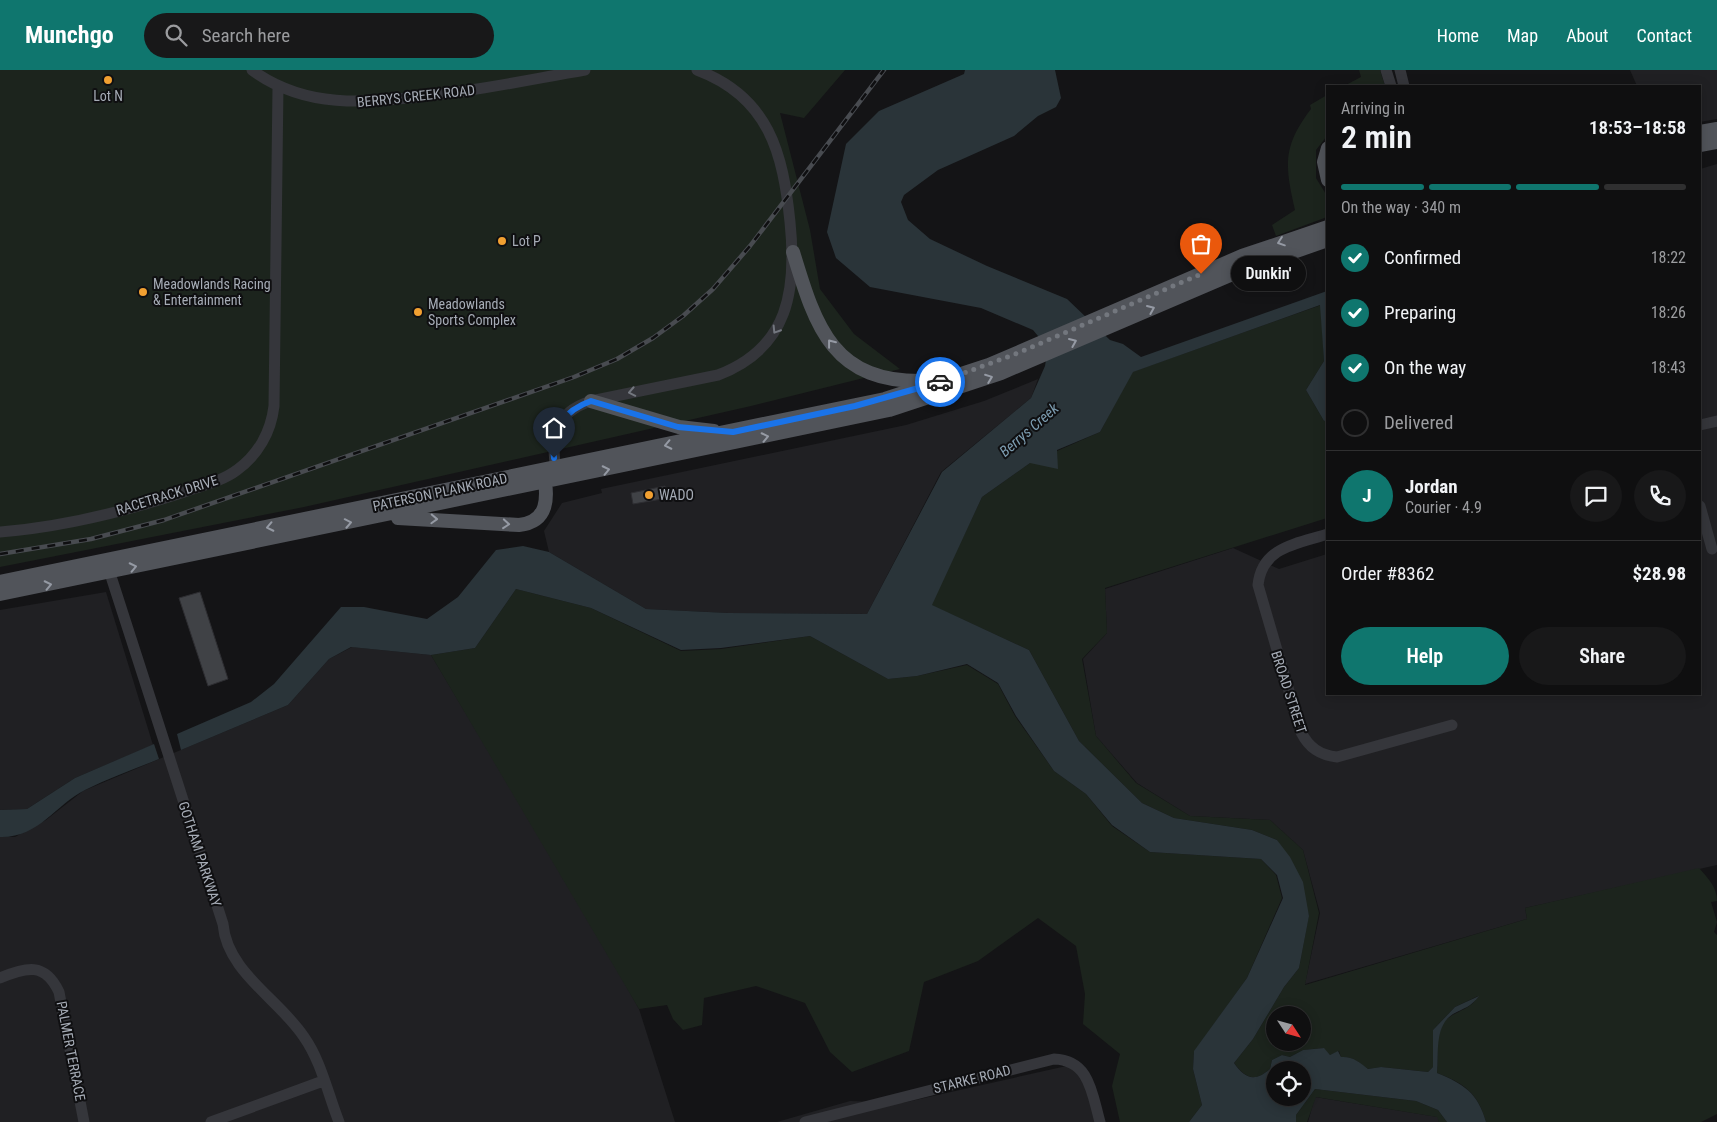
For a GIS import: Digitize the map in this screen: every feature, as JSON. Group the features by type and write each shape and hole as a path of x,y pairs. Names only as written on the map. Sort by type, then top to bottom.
{"main road":[{"path":"1701,132 1717,129"},
{"path":"1701,145 1717,142"},
{"path":"1326,155 1324,162 1326,171"},
{"name":"PATERSON PLANK ROAD","path":"0,594 107,566 550,475 876,413 959,389 1242,256 1326,228"},
{"name":"PATERSON PLANK ROAD","path":"1104,322 1244,269 1326,241"},
{"path":"1303,248 1326,249"},
{"path":"793,252 816,320 828,340 848,361 868,374 887,380 945,381"},
{"name":"PATERSON PLANK ROAD","path":"0,582 107,566 375,517 733,432 855,406 945,381 1037,352"},
{"path":"591,401 678,427 733,432"},
{"path":"375,517 525,525 535,521 543,512 550,475"}],"street":[{"name":"BERRYS CREEK ROAD","path":"252,70 278,86 300,95 321,100 366,103 458,92 586,70"},
{"path":"550,475 554,442 559,425 572,410 591,401 718,375 747,361 768,341 783,315 789,294 793,252 783,168 772,137 761,118 739,94 697,70"},
{"path":"1386,70 1391,85"},
{"path":"1400,70 1404,85"},
{"name":"RACETRACK DRIVE","path":"0,532 93,518 157,501 230,475 245,464 258,449 271,423 274,400 278,86"},
{"path":"1701,425 1717,420"},
{"path":"1701,510 1712,549"},
{"name":"BROAD STREET","path":"1326,535 1279,549 1272,554 1261,568 1258,585 1291,702 1305,740 1320,753 1337,757 1452,725"},
{"name":"GOTHAM PARKWAY","path":"107,566 223,924 224,940 241,967 304,1036 339,1122"},
{"name":"PALMER TERRACE","path":"0,978 21,969 35,969 50,978 55,984 59,992 84,1122"},
{"name":"STARKE ROAD","path":"805,1122 1054,1059 1070,1061 1084,1072 1100,1122"},
{"path":"211,1122 323,1082"}],"shaded area":[{"name":"Meadowlands Sports Complex","path":"0,70 845,70 804,118 780,113 810,230 820,289 854,334 900,369 751,406 304,507 0,567"},
{"path":"1359,70 1380,70 1385,85 1346,85 1361,77"},
{"path":"1630,70 1717,70 1717,119 1701,122 1701,85 1637,85"},
{"path":"1326,96 1326,137 1316,150 1316,178 1326,194 1326,217 1276,236 1272,225 1295,210 1289,181 1288,157 1295,135 1311,109 1310,105"},
{"path":"1717,164 1717,865 1525,908 1527,919 1305,984 1320,913 1303,850 1270,820 1190,816 1137,783 1096,736 1083,659 1107,633 1105,589 1233,548 1279,569 1326,554 1326,695 1701,695 1701,169"},
{"path":"1321,305 1324,361 1306,390 1324,421 1326,420 1326,518 1105,588 1107,633 1082,659 1096,736 1136,783 1190,816 1270,820 1303,850 1319,913 1305,985 1527,919 1525,908 1699,868 1709,879 1717,896 1717,901 1711,902 1717,922 1714,932 1717,935 1717,1114 1701,1122 1486,1122 1479,1104 1469,1090 1437,1073 1438,1039 1443,1023 1470,1006 1478,996 1455,1007 1433,1030 1433,1067 1428,1072 1381,1067 1368,1069 1352,1059 1341,1057 1339,1051 1330,1055 1323,1048 1311,1049 1311,1006 1273,1006 1284,987 1299,968 1309,915 1277,840 1252,830 1174,818 1142,803 1079,741 1029,650 931,605 982,497 1030,463 1100,432 1132,372"},
{"path":"1038,379 1031,398 941,472 867,614 728,613 646,609 549,552 544,531 562,503 602,493 601,489 906,425 984,401"},
{"path":"516,589 591,608 681,651 721,649 810,636 888,679 917,676 967,665 998,684 1015,716 1054,771 1086,794 1112,826 1150,852 1261,859 1276,875 1282,898 1247,978 1194,1052 1193,1069 1202,1105 1189,1122 1120,1122 1112,1086 1120,1054 1083,1024 1085,994 1076,946 1038,918 978,961 924,982 909,1051 852,1072 830,1052 805,1003 756,986 704,998 702,1025 683,1030 673,1019 667,1005 639,1009 431,655 475,648"},
{"path":"106,592 153,745 75,778 27,809 0,810 0,610"},
{"path":"352,647 431,655 594,928 639,1009 675,1122 0,1122 0,837 15,837 46,820 83,791 288,705 329,659"},
{"path":"1266,1017 1266,1051 1301,1051 1290,1057 1282,1055 1272,1061 1266,1061 1266,1072 1260,1076 1251,1077 1243,1073 1234,1063 1253,1039"},
{"path":"1071,1065 1090,1081 1105,1122 777,1122 850,1101 902,1103"},
{"path":"1315,1089 1416,1101 1438,1110 1447,1122 1439,1122 1437,1117 1316,1097 1307,1122 1296,1122 1296,1115 1303,1106 1311,1106 1311,1094"},
{"path":"1315,1097 1438,1117 1439,1122 1308,1122"}],"water":[{"name":"Berrys Creek","path":"965,70 1055,70 1061,98 1056,107 1038,116 1014,136 938,170 904,195 901,202 908,220 930,239 987,266 1067,299 1110,340 1123,344 1141,357 1326,291 1326,420 1324,421 1306,390 1324,361 1320,305 1133,372 1100,432 1057,450 1058,469 1030,463 982,497 932,605 1029,650 1079,741 1142,803 1174,818 1252,830 1277,840 1290,857 1303,882 1309,916 1299,968 1284,987 1273,1006 1266,1006 1266,1017 1253,1039 1234,1063 1242,1073 1250,1077 1260,1076 1266,1072 1266,1106 1303,1106 1296,1115 1296,1122 1189,1122 1202,1105 1193,1069 1194,1051 1247,978 1283,898 1277,875 1261,859 1150,852 1112,825 1086,794 1054,771 1016,716 998,683 967,664 917,676 888,679 810,636 721,648 681,650 591,608 516,589 475,648 431,655 351,647 329,659 288,705 181,750 177,734 251,702 274,684 341,607 364,607 427,619 458,597 496,550 523,546 549,552 646,609 728,613 867,614 942,472 1031,398 1045,366 1048,348 1033,330 981,308 870,287 836,258 827,232 846,144 879,111 964,74"},
{"path":"154,744 159,759 74,796 46,820 26,832 14,836 0,837 0,810 27,809 75,778"},
{"path":"1479,996 1470,1005 1453,1014 1443,1025 1439,1040 1437,1073 1455,1081 1469,1091 1479,1104 1486,1122 1447,1122 1438,1110 1416,1101 1315,1089 1311,1094 1311,1061 1272,1060 1282,1055 1290,1057 1301,1051 1324,1048 1330,1055 1338,1051 1341,1057 1349,1057 1356,1060 1368,1069 1381,1067 1428,1072 1433,1067 1433,1030 1455,1007"}],"building":[{"name":"WADO","path":"665,486 668,498 633,504 631,493"},
{"path":"200,592 228,679 208,686 179,598"}],"railway":[{"path":"0,554 91,539 164,520 574,377 617,359 653,338 683,316 713,289 750,246 884,70"}],"way so far":[{"path":"940,382 1018,353 1201,274"}],"place":[{"name":"Lot N","path":"108,80"},
{"name":"Lot P","path":"502,241"},
{"name":"Dunkin'","path":"1201,274"},
{"name":"Meadowlands Racing & Entertainment","path":"143,292"},
{"name":"Meadowlands Sports Complex","path":"418,312"},
{"name":"WADO","path":"649,495"}],"route":[{"path":"554,458 554,436 562,419 572,410 591,401 678,427 733,432 855,406 940,382"}]}
